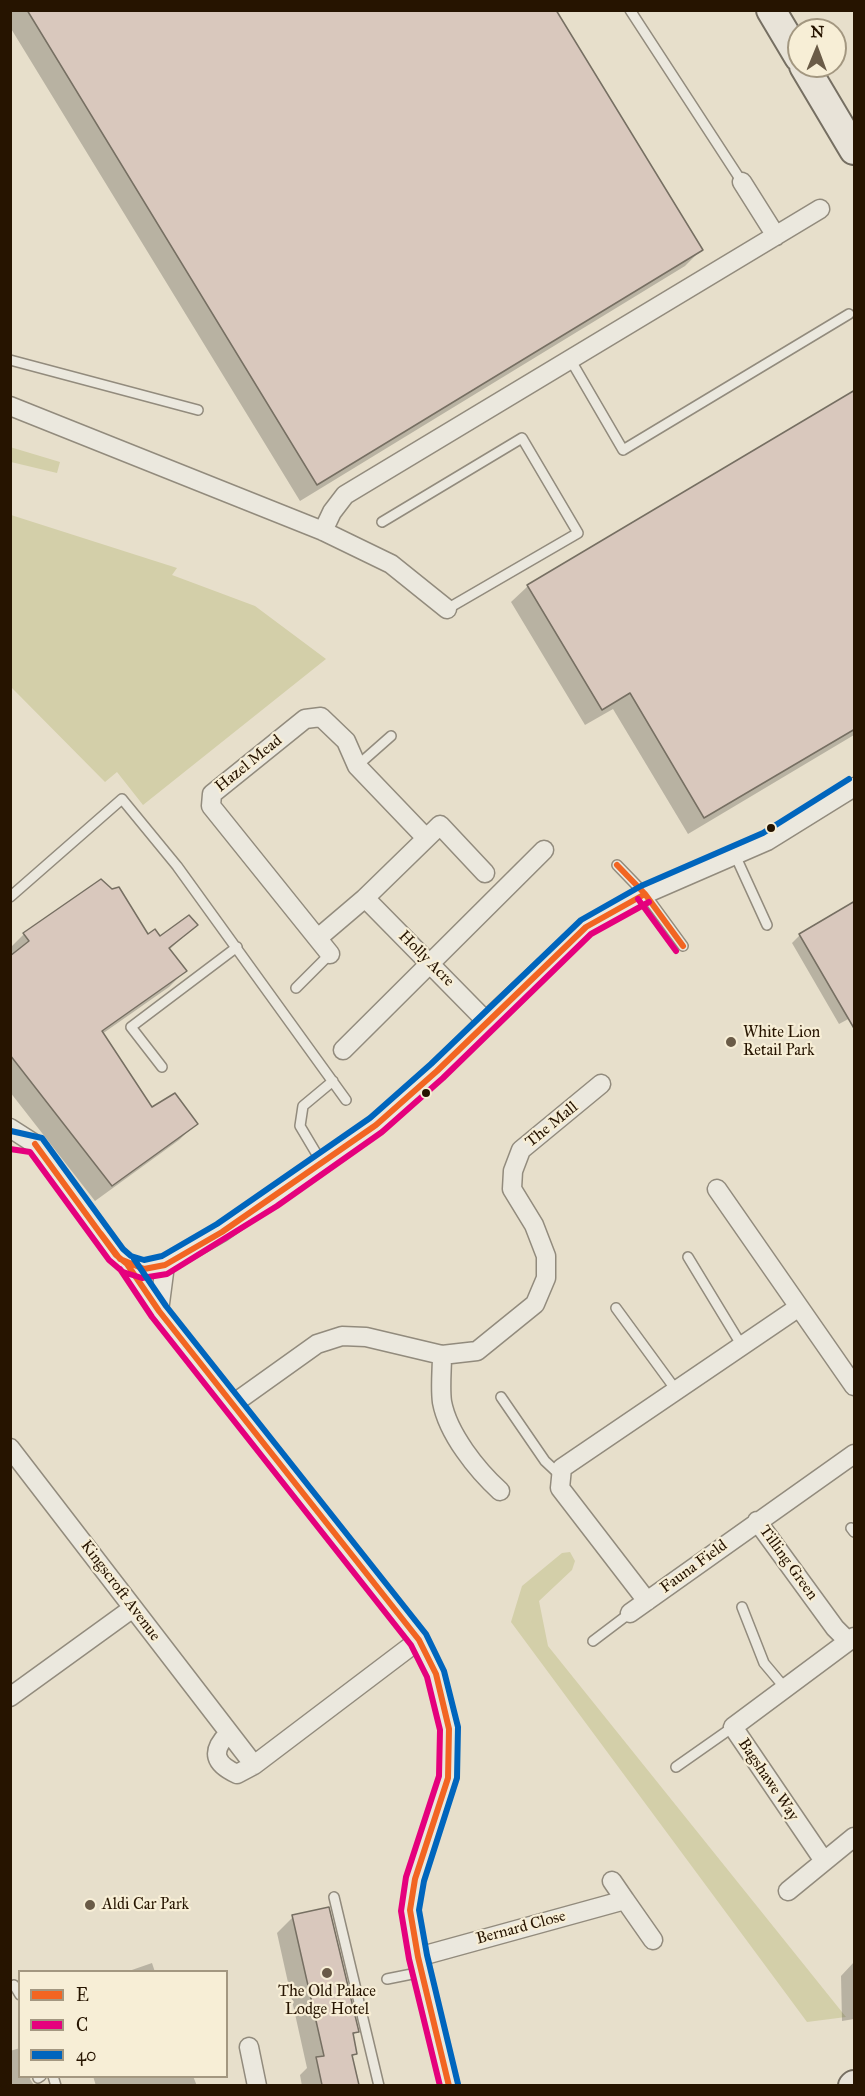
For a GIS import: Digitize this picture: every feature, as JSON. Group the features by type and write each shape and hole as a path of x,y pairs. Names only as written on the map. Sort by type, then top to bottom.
{"main road":[{"path":"771,10 787,37"},
{"path":"811,78 855,150"}],"street":[{"path":"742,182 776,236"},
{"path":"323,531 332,512 345,495 820,209"},
{"path":"10,406 323,531 391,564 447,609"},
{"name":"Hazel Mead","path":"330,954 211,806 212,794 305,719 321,717 346,741 357,766 426,838"},
{"path":"127,1264 144,1269 165,1265 222,1232 376,1125 437,1071 486,1021 586,927 645,894 767,841 855,787"},
{"path":"318,938 365,898 440,825 485,873"},
{"path":"343,1050 544,850"},
{"name":"Holly Acre","path":"365,898 486,1021"},
{"name":"The Mall","path":"233,1404 317,1344 342,1336 366,1337 442,1355 477,1350 535,1304 546,1278 546,1256 534,1225 512,1189 513,1171 521,1150 601,1084"},
{"path":"10,1128 35,1144 116,1255 127,1264 159,1311 419,1640 436,1674 449,1729 448,1778 415,1879 410,1910 420,1964 449,2085"},
{"path":"717,1189 855,1386"},
{"path":"159,1311 165,1265"},
{"path":"647,1601 560,1488 562,1468 798,1307"},
{"path":"442,1355 442,1403 458,1438 480,1473 500,1491"},
{"name":"Kingscroft Avenue","path":"10,1448 254,1765 419,1640"},
{"name":"Tilling Green","path":"851,1639 835,1628 757,1521 855,1454"},
{"name":"Fauna Field","path":"630,1613 757,1521"},
{"path":"10,1697 133,1608"},
{"name":"Bagshawe Way","path":"824,1861 733,1727 851,1639"},
{"path":"788,1891 855,1837"},
{"path":"612,1881 653,1940"},
{"name":"Bernard Close","path":"420,1964 625,1900"},
{"path":"249,2047 257,2085"}],"lane":[{"path":"630,10 742,182"},
{"path":"570,359 623,450 849,314"},
{"path":"10,360 198,410"},
{"path":"382,522 522,438 578,533 447,609"},
{"path":"357,766 391,736"},
{"path":"10,897 122,799 154,834 346,1100"},
{"path":"735,855 767,925"},
{"path":"617,865 645,894 683,946"},
{"path":"162,1067 131,1027 237,947"},
{"path":"296,988 330,954"},
{"path":"322,1163 300,1126 303,1106 333,1081"},
{"path":"10,1140 35,1144"},
{"path":"688,1257 742,1346"},
{"path":"616,1308 676,1390"},
{"path":"501,1396 545,1461 561,1476"},
{"path":"742,1607 764,1663 785,1688"},
{"path":"593,1641 630,1613"},
{"path":"676,1767 733,1727"},
{"path":"334,1896 379,2085"},
{"path":"387,1979 420,1964"},
{"path":"14,1985 18,1992"}],"shaded area":[{"path":"10,447 60,462 57,473 11,462"},
{"path":"11,515 177,568 172,575 255,606 326,659 143,805 117,772 105,782 11,687"},
{"path":"570,1552 575,1561 572,1570 539,1601 548,1646 846,2017 807,2022 511,1622 522,1586 562,1553"}],"building":[{"path":"27,10 556,10 703,250 317,485"},
{"path":"855,390 855,729 704,818 630,693 602,710 527,585"},
{"path":"101,879 112,889 119,887 148,934 155,929 160,936 189,915 198,925 169,948 187,971 102,1031 152,1107 175,1093 198,1124 112,1186 10,1055 10,956 29,941 23,933"},
{"path":"855,901 855,1030 799,934"},
{"name":"The Old Palace Lodge Hotel","path":"329,1907 359,2032 353,2033 357,2054 352,2055 359,2085 322,2085 316,2057 324,2056 292,1915"}],"transit line":[{"name":"40","path":"11,1131 42,1138 123,1249 131,1256 144,1260 162,1256 217,1224 370,1118 431,1064 581,920 641,886 763,833 849,779"},
{"name":"E","path":"617,865 645,894 683,946"},
{"name":"E","path":"101,1234 120,1259 144,1269 165,1265 222,1232 376,1125 437,1071 586,927 645,894"},
{"name":"C","path":"638,899 676,951"},
{"name":"C","path":"10,1149 30,1152 109,1260 123,1272 142,1278 167,1274 277,1206 382,1132 443,1078 591,934 649,902"},
{"name":"E","path":"35,1144 116,1255 127,1264 159,1311 419,1640 436,1674 449,1729 448,1778 415,1879 410,1910 418,1957 449,2086"},
{"name":"40","path":"134,1259 166,1306 426,1634 444,1671 458,1727 457,1778 424,1881 419,1910 427,1955 458,2084"},
{"name":"C","path":"120,1269 152,1317 411,1645 427,1677 440,1730 439,1776 406,1877 401,1911 409,1959 440,2086"}],"place":[{"name":"White Lion Retail Park","path":"731,1042"},
{"name":"Aldi Car Park","path":"90,1905"},
{"name":"The Old Palace Lodge Hotel","path":"327,1973"}]}
